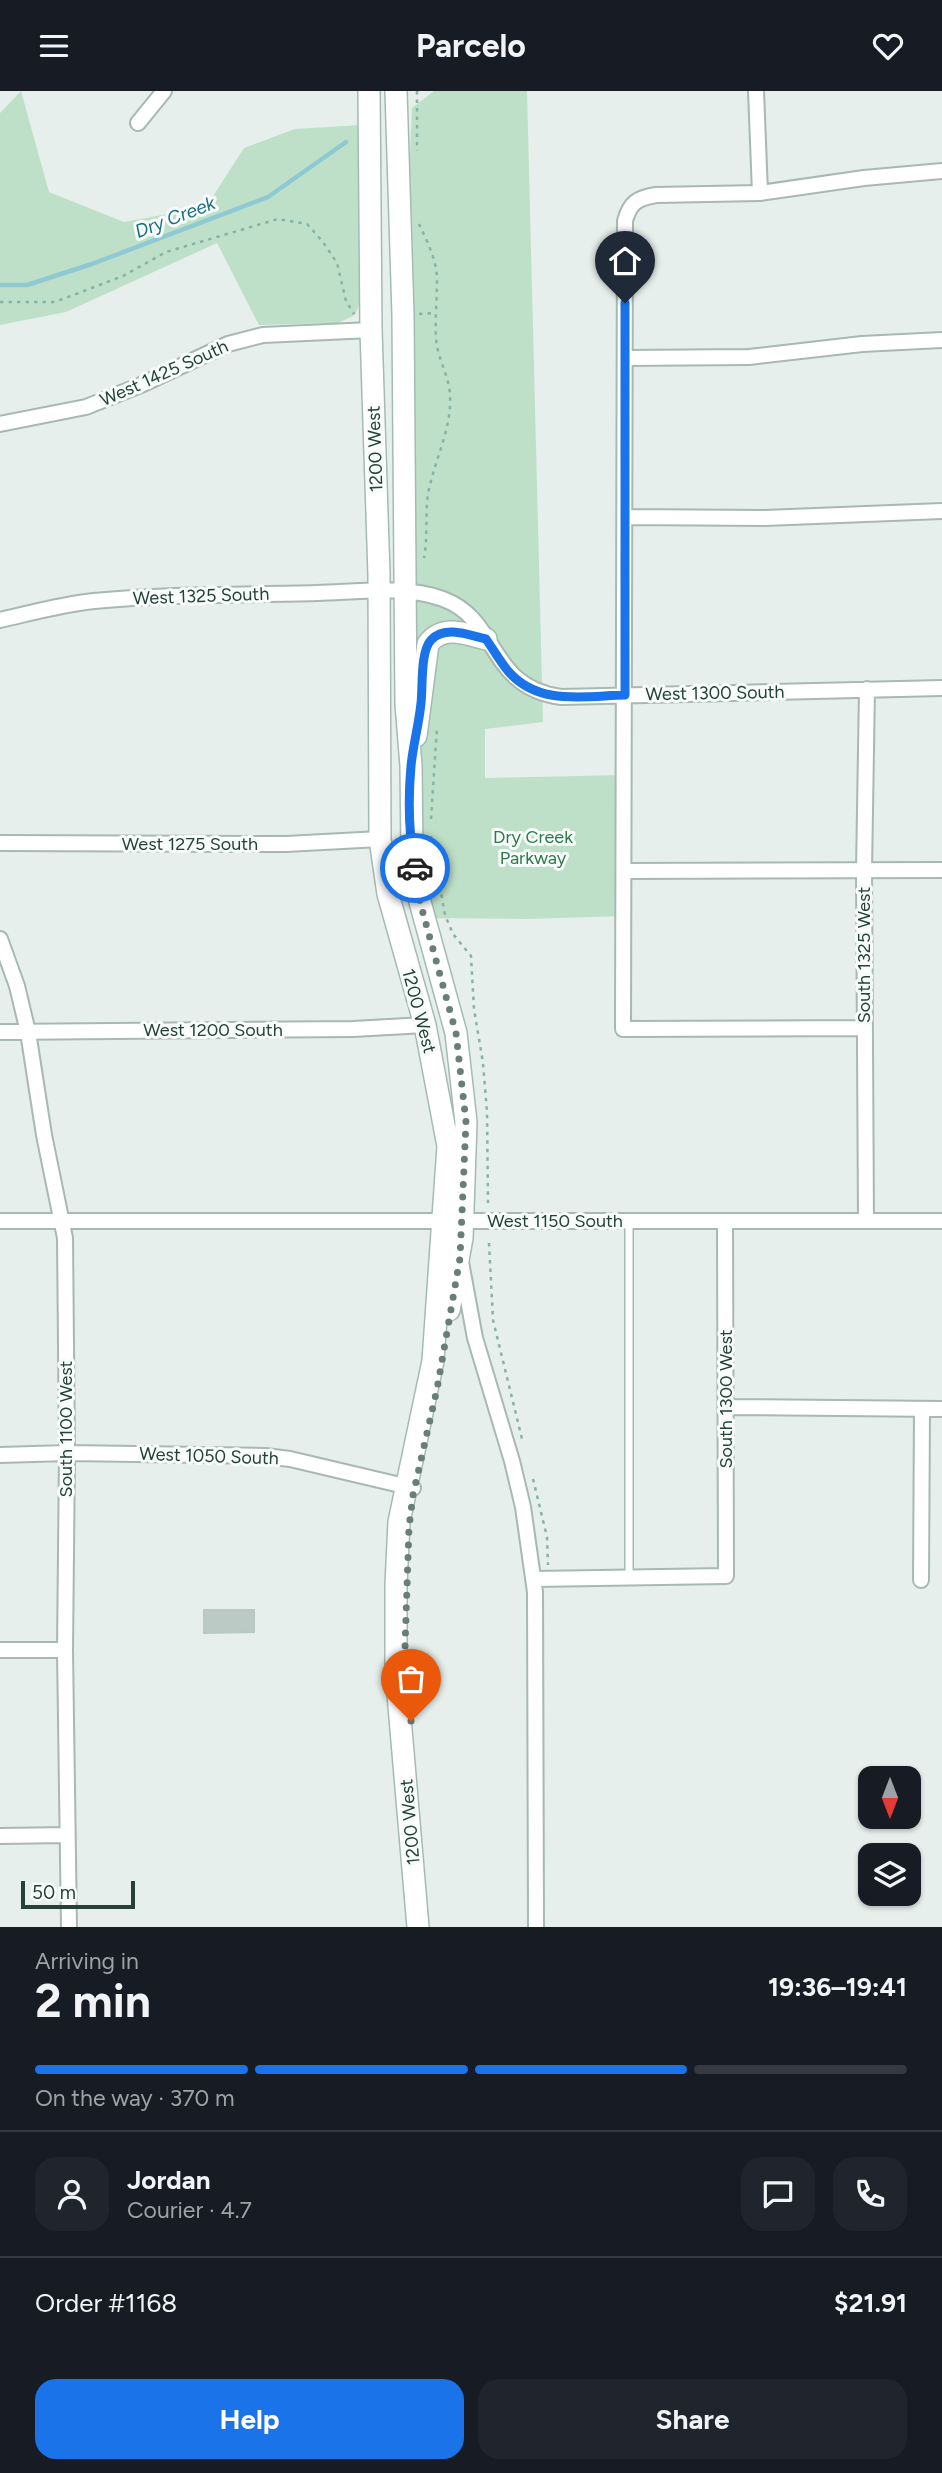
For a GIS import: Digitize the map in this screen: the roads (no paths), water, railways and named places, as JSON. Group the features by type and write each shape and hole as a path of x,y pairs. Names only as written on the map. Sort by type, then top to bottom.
{"street":[{"path":"138,123 164,91"},
{"name":"1200 West","path":"369,91 364,323 379,592 380,839 388,894 425,1025 448,1146 453,1221 460,1258 437,1389 410,1487 405,1647 429,1927"},
{"name":"1200 West","path":"396,91 403,325 406,704 411,766 412,853 420,902 456,1033 466,1122 433,1360 397,1546 397,1671 418,1927"},
{"path":"756,91 760,193"},
{"path":"864,1028 624,1029 625,221 632,203 642,197 760,193 864,178 942,171"},
{"name":"West 1425 South","path":"0,424 86,407 141,385 228,344 263,335 364,323"},
{"path":"626,358 749,357 862,344 942,340"},
{"path":"625,517 765,518 942,511"},
{"name":"West 1325 South","path":"0,619 91,601 178,596 405,592"},
{"name":"West 1300 South","path":"405,592 428,595 454,605 477,624 507,670 520,683 534,692 561,697 942,688"},
{"path":"411,766 428,644 433,638 449,631 486,639"},
{"name":"South 1325 West","path":"866,1221 864,871 867,689"},
{"name":"West 1275 South","path":"0,843 286,844 380,839"},
{"path":"624,871 942,870"},
{"name":"South 1100 West","path":"0,939 17,986 29,1032 44,1135 65,1238 65,1650 69,1927"},
{"name":"West 1200 South","path":"0,1032 353,1029 425,1025"},
{"name":"West 1150 South","path":"0,1221 942,1221"},
{"name":"South 1300 West","path":"629,1577 726,1576 725,1222"},
{"path":"460,1258 475,1338 521,1495 534,1579 536,1927"},
{"path":"726,1407 942,1409"},
{"path":"921,1580 922,1410"},
{"name":"West 1050 South","path":"0,1455 67,1453 265,1456 290,1459 410,1487"},
{"path":"534,1579 629,1577"},
{"path":"0,1650 65,1650"},
{"path":"0,1836 67,1835"}],"lane":[{"path":"629,1221 629,1577"}],"waterway":[{"name":"Dry Creek","path":"0,285 27,285 92,264 268,197 346,142"}],"park label":[{"name":"Dry Creek Parkway","path":"533,848"}]}
